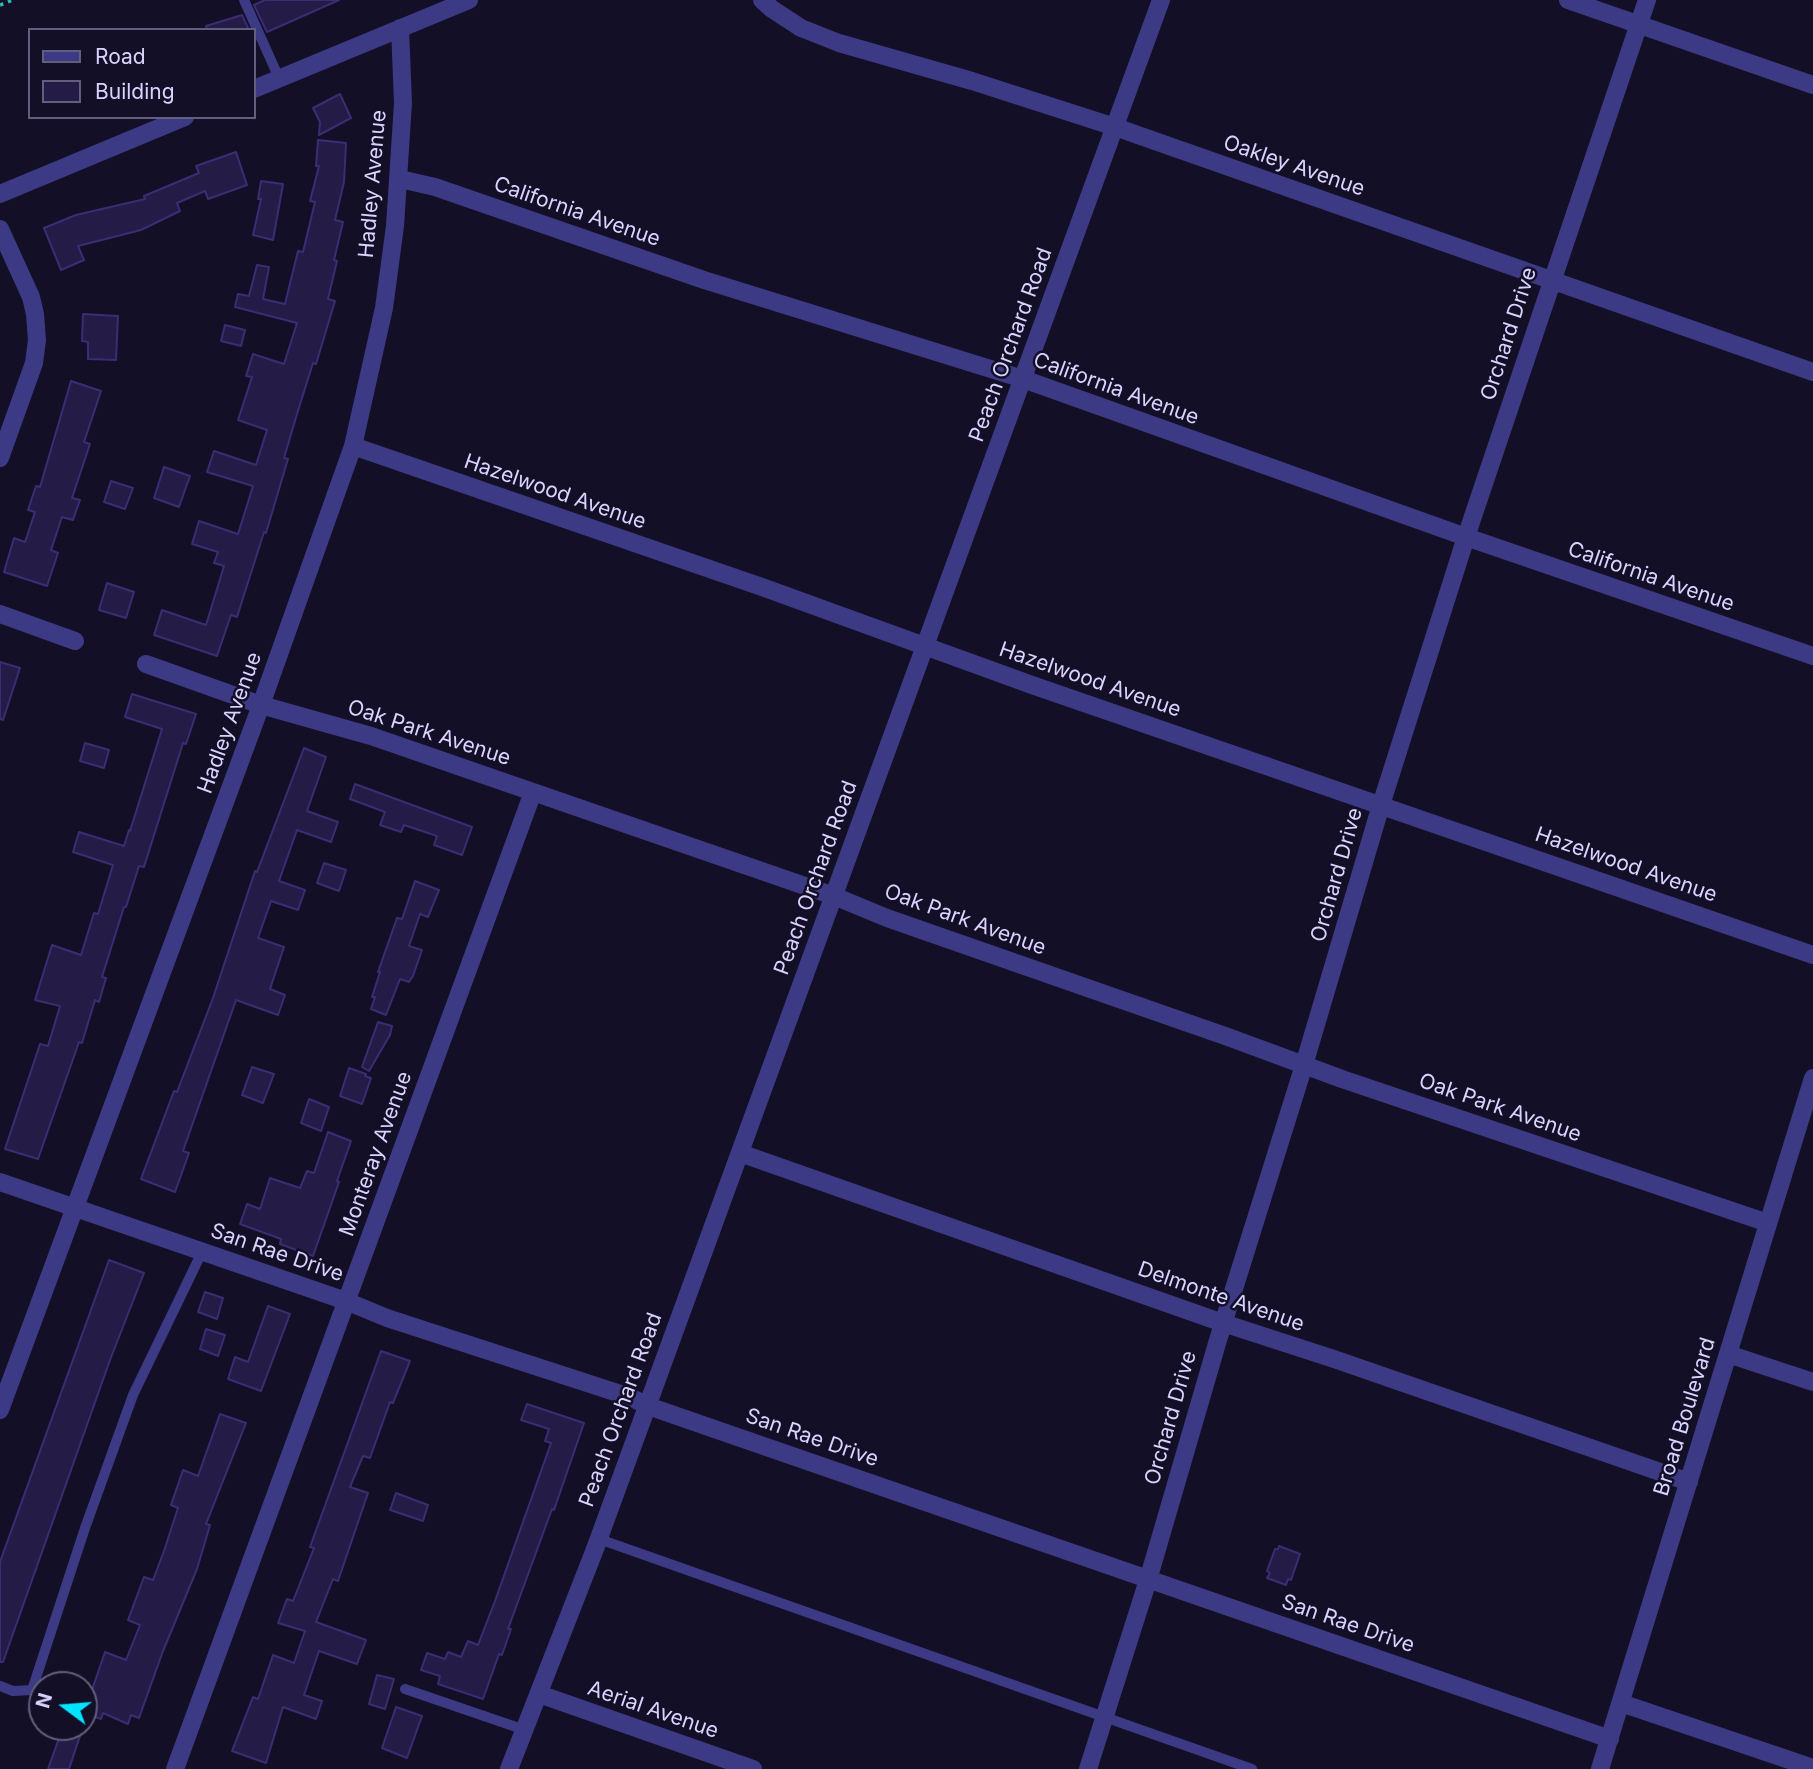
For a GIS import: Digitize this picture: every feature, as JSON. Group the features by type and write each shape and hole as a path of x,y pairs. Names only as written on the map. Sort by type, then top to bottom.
{"street":[{"path":"256,88 469,0"},
{"name":"Oakley Avenue","path":"762,0 801,27 839,43 972,81 1115,127 1813,372"},
{"name":"Peach Orchard Road","path":"509,1769 599,1539 1161,0"},
{"path":"1568,0 1813,85"},
{"name":"Orchard Drive","path":"1088,1769 1148,1580 1223,1323 1304,1065 1381,805 1466,537 1647,0"},
{"name":"Hadley Avenue","path":"0,1410 261,705 353,446 384,308 400,179 403,103 400,28"},
{"path":"0,194 180,119"},
{"name":"California Avenue","path":"400,179 435,187 704,280 1023,379 1466,537 1813,656"},
{"path":"0,229 30,297 35,314 37,340 34,363 0,458"},
{"name":"Hazelwood Avenue","path":"353,446 1813,955"},
{"path":"0,614 75,641"},
{"name":"Oak Park Avenue","path":"146,664 261,705 371,736 834,896 887,918 1304,1065 1768,1223"},
{"name":"Monteray Avenue","path":"175,1769 533,792"},
{"name":"Broad Boulevard","path":"1600,1769 1813,1078"},
{"name":"Delmonte Avenue","path":"740,1153 1223,1323 1689,1482"},
{"name":"San Rae Drive","path":"0,1182 346,1301 387,1318 630,1397 648,1406 1610,1739"},
{"path":"1728,1354 1813,1382"},
{"name":"Aerial Avenue","path":"538,1694 753,1769"},
{"path":"1621,1703 1813,1768"}],"lane":[{"path":"244,0 279,78"},
{"path":"0,1686 13,1691 32,1690 132,1395 202,1252"},
{"path":"599,1539 1252,1769"},
{"path":"405,1689 525,1730"}],"path":[{"path":"0,5 13,0"}],"building":[{"path":"265,0 339,0 267,32 254,5"},
{"path":"242,15 248,28 206,28"},
{"path":"340,94 351,118 319,135 320,122 313,108"},
{"path":"318,140 346,143 344,182 335,220 343,222 328,299 335,301 297,414 284,458 288,459 266,533 264,532 237,617 231,615 217,656 154,635 162,610 206,625 224,566 214,563 218,552 192,544 199,521 238,534 253,486 207,472 214,451 256,465 267,430 238,420 252,377 246,376 253,354 284,364 297,323 235,307 238,294 249,296 257,265 269,267 263,299 285,304 298,251 303,252 315,202 310,201 319,166 316,166"},
{"path":"236,152 247,185 208,199 205,191 177,203 180,211 141,230 78,246 84,260 61,270 44,228 76,215 145,199 144,196 199,173 196,166"},
{"path":"261,181 283,184 273,240 253,235 261,199 258,199"},
{"path":"83,314 118,316 116,360 88,359 88,342 82,341"},
{"path":"225,325 245,330 241,346 221,341"},
{"path":"71,381 101,391 84,442 90,444 72,498 80,500 73,520 62,517 51,550 58,553 47,586 4,572 14,538 25,542 35,512 28,510 36,486 40,487"},
{"path":"164,467 190,476 179,507 154,498"},
{"path":"111,481 133,488 125,509 104,502"},
{"path":"107,583 134,592 126,618 99,610"},
{"path":"0,662 20,668 3,720 0,719"},
{"path":"132,694 196,714 186,744 183,743 144,867 139,866 124,907 102,977 106,978 99,1002 95,1000 82,1043 79,1042 38,1159 5,1149 40,1044 48,1046 60,1006 35,1000 52,945 81,955 94,913 98,914 113,865 73,852 79,832 124,846 162,729 125,717"},
{"path":"85,743 109,750 104,768 80,761"},
{"path":"304,748 326,757 307,811 338,822 331,842 297,830 279,881 305,890 298,910 271,901 258,938 284,947 270,989 285,995 278,1015 236,1000 183,1151 189,1153 175,1192 141,1179 213,998 255,871 257,872"},
{"path":"355,784 472,827 462,855 434,845 437,836 404,825 401,832 380,825 385,812 350,799"},
{"path":"324,863 346,870 339,891 317,883"},
{"path":"415,881 439,890 428,917 420,914 409,946 422,950 413,976 409,982 400,979 386,1015 371,1009 375,997 372,997 397,918 402,919"},
{"path":"378,1022 392,1026 390,1035 369,1071 362,1067"},
{"path":"252,1067 274,1074 263,1103 242,1095"},
{"path":"349,1068 371,1078 362,1104 340,1096"},
{"path":"309,1099 329,1107 321,1131 301,1123"},
{"path":"328,1132 351,1141 313,1256 280,1244 281,1239 240,1224 247,1204 260,1209 270,1178 300,1188 307,1171 314,1173"},
{"path":"109,1260 144,1273 110,1360 3,1662 0,1662 0,1562"},
{"path":"205,1292 223,1298 217,1319 198,1312"},
{"path":"268,1306 290,1314 261,1391 228,1379 235,1357 248,1362"},
{"path":"206,1329 225,1335 218,1356 200,1349"},
{"path":"381,1351 410,1361 393,1403 390,1402 370,1458 363,1456 350,1487 368,1493 338,1581 333,1579 316,1622 366,1640 357,1664 319,1651 304,1695 322,1701 316,1719 283,1707 266,1763 232,1751 253,1697 258,1699 273,1655 294,1663 305,1631 278,1623 287,1599 293,1601 314,1548 310,1547"},
{"path":"527,1404 584,1423 508,1629 511,1629 502,1655 499,1654 483,1699 438,1684 440,1676 421,1670 427,1653 445,1659 448,1652 461,1657 468,1641 478,1645 551,1443 545,1441 549,1429 521,1420"},
{"path":"220,1414 246,1423 206,1524 210,1525 197,1569 139,1718 131,1715 128,1724 103,1713 101,1719 98,1718 98,1672 105,1652 126,1660 140,1625 128,1620 144,1577 153,1580 164,1551 178,1508 171,1505 183,1470 198,1476"},
{"path":"396,1493 428,1505 423,1521 390,1510"},
{"path":"1279,1546 1300,1554 1291,1580 1288,1579 1286,1585 1267,1578 1275,1549"},
{"path":"377,1675 394,1679 385,1709 369,1704"},
{"path":"396,1707 422,1716 407,1758 382,1748"},
{"path":"58,1741 78,1741 69,1769 48,1769"}]}
